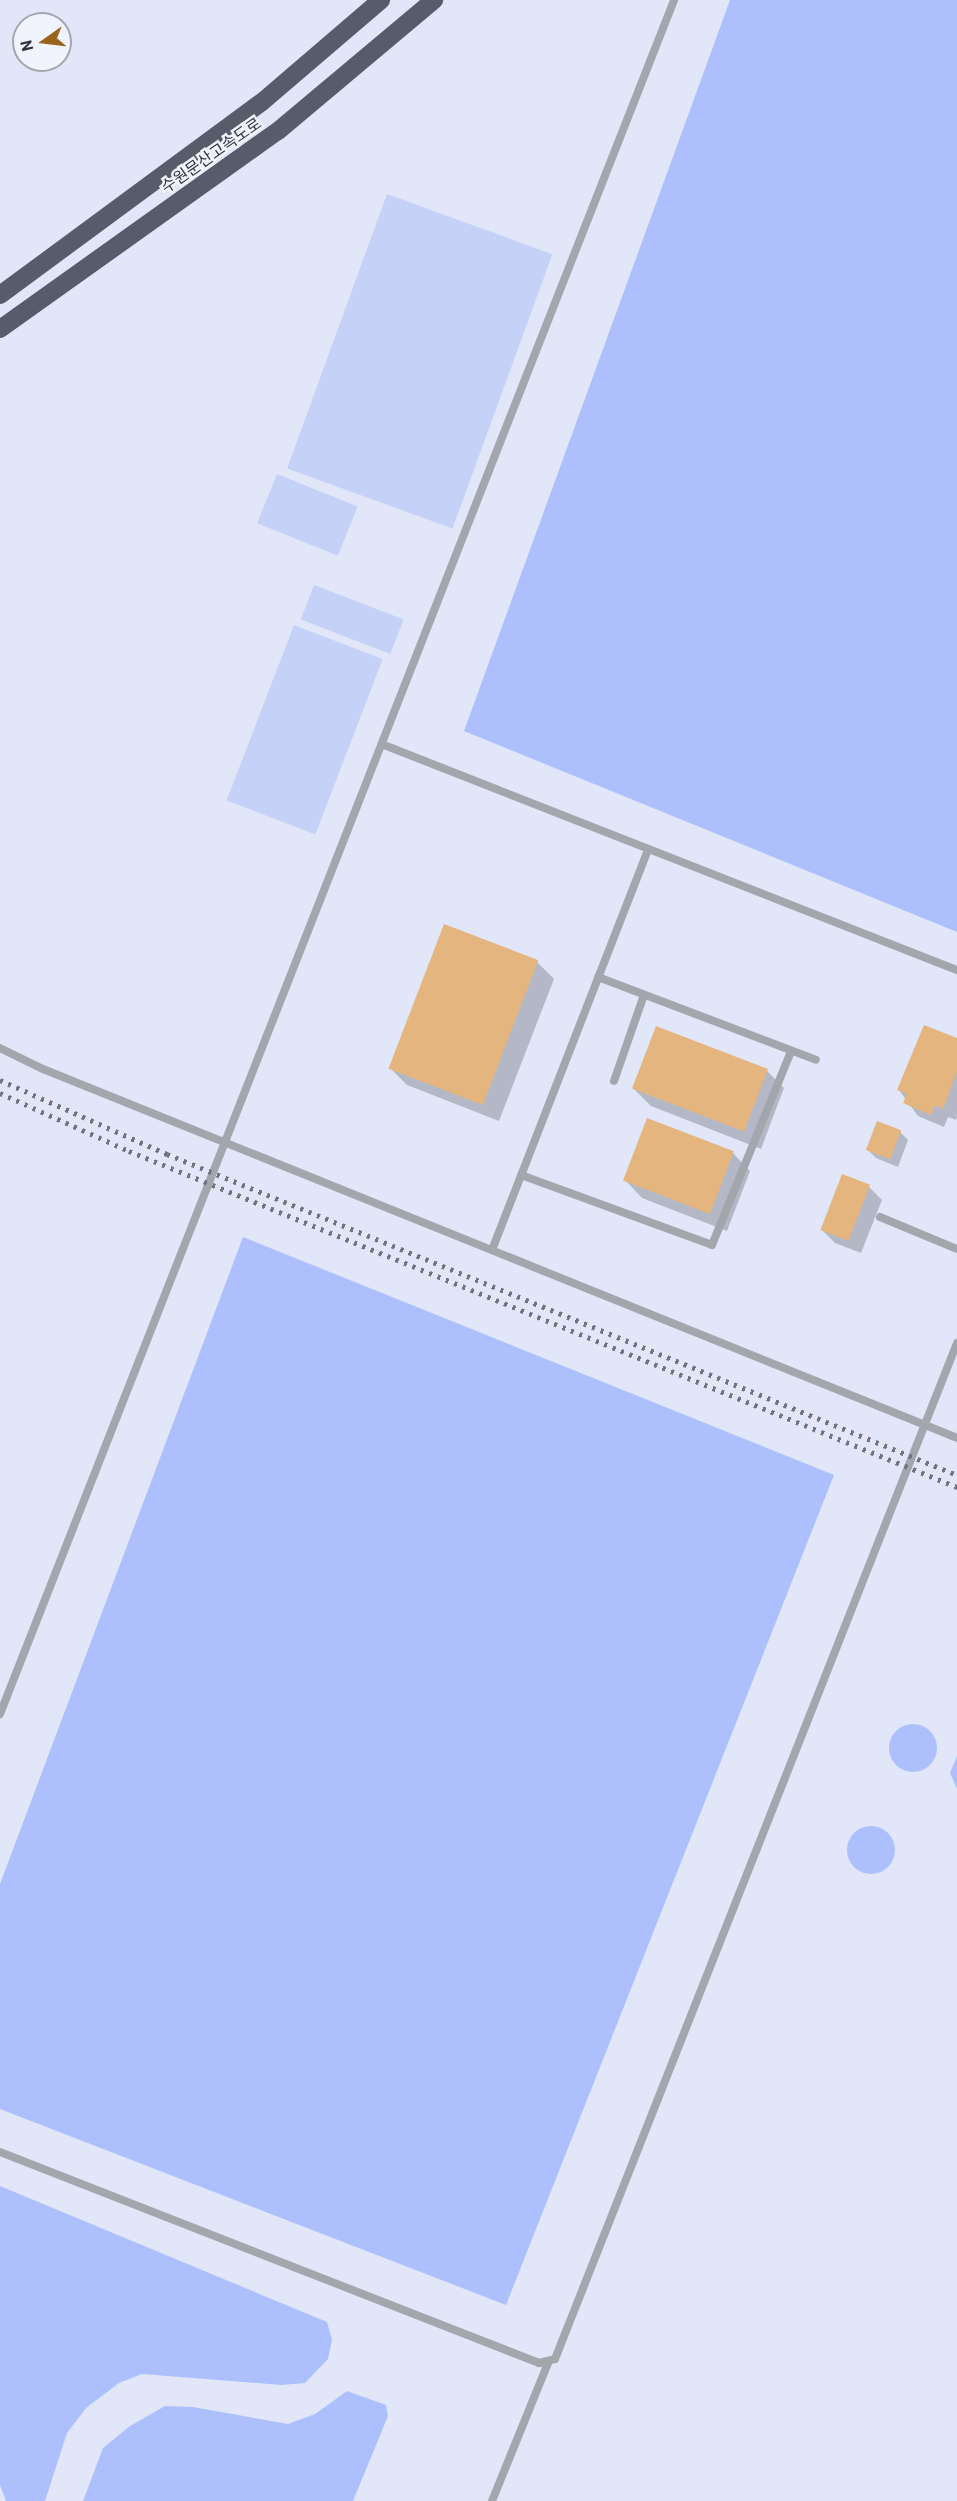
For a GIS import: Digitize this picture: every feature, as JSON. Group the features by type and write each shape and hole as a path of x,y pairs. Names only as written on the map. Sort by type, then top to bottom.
{"highway":[{"name":"수원문산고속도로","path":"0,295 262,102 381,0"},
{"name":"수원문산고속도로","path":"0,329 278,131 434,0"}],"lane":[{"path":"0,1714 384,745 674,0"},
{"path":"384,745 957,970"},
{"path":"492,1250 648,849"},
{"path":"598,977 816,1060"},
{"path":"614,1081 644,995"},
{"path":"0,1048 43,1069 957,1438"},
{"path":"521,1175 712,1245 791,1051"},
{"path":"880,1217 957,1248"},
{"path":"0,2152 539,2363 555,2360 566,2340 957,1343"},
{"path":"492,2501 548,2363"}],"shaded area":[{"path":"730,0 957,0 957,932 464,731"},
{"path":"387,194 552,254 453,529 287,468"},
{"path":"277,474 358,507 338,556 257,523"},
{"path":"314,585 404,619 390,654 301,620"},
{"path":"294,625 383,659 315,835 227,801"},
{"path":"243,1237 834,1475 506,2305 0,2109 0,1884"},
{"path":"908,1724 918,1724 930,1731 937,1743 937,1753 930,1765 918,1772 908,1772 893,1761 889,1753 889,1743 900,1728"},
{"path":"957,1756 957,1789 950,1773"},
{"path":"866,1826 876,1826 888,1833 895,1845 895,1855 888,1867 876,1874 866,1874 851,1863 847,1855 847,1845 858,1830"},
{"path":"0,2186 327,2322 332,2340 328,2359 305,2383 281,2385 142,2374 119,2383 86,2408 67,2433 45,2501 6,2501 0,2485"},
{"path":"347,2391 386,2405 388,2416 353,2501 83,2501 103,2448 130,2426 165,2406 193,2407 288,2424 315,2414"}],"building":[{"path":"444,924 538,960 483,1105 388,1069"},
{"path":"924,1025 957,1038 957,1072 943,1109 935,1105 931,1115 903,1103 907,1094 897,1090"},
{"path":"656,1026 768,1069 744,1132 632,1089"},
{"path":"647,1118 734,1151 710,1214 623,1181"},
{"path":"877,1121 901,1130 890,1159 866,1150"},
{"path":"842,1174 870,1185 849,1241 820,1230"}],"railway":[{"path":"0,1080 167,1154 957,1475"},
{"path":"0,1093 129,1151 957,1487"}]}
